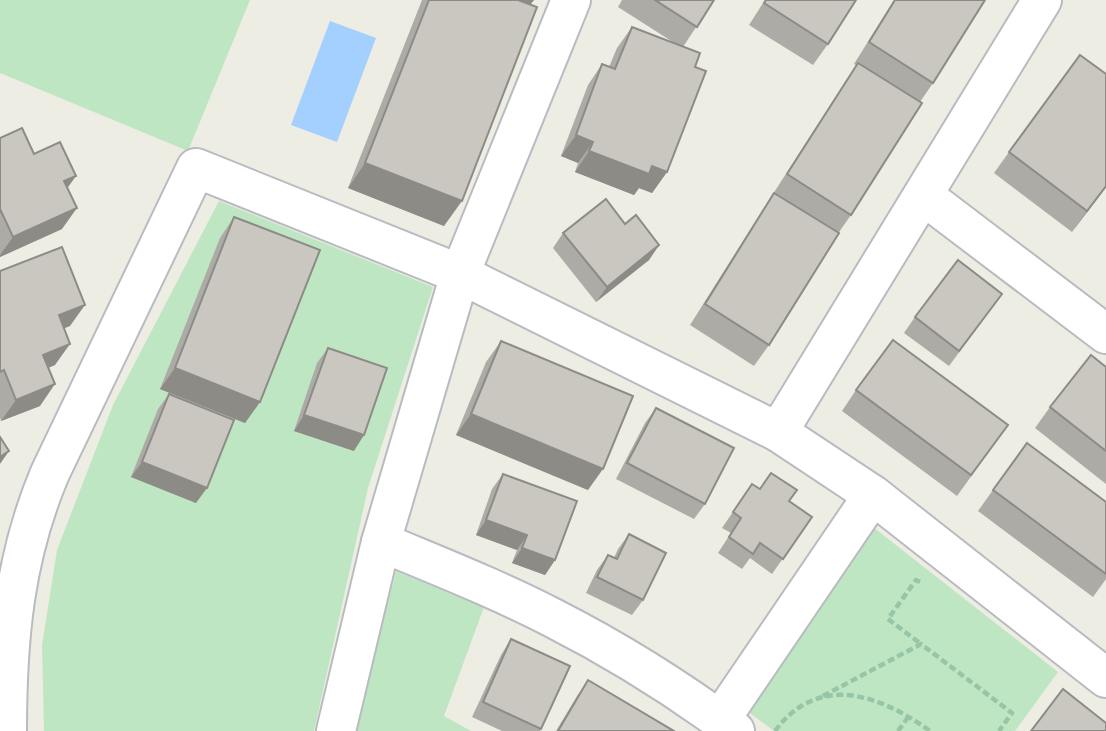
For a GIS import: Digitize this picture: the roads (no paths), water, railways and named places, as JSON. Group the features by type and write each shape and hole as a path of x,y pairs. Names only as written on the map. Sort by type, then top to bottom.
{"street":[{"path":"336,731 381,542 460,274 570,0"},
{"path":"778,432 1042,0"},
{"path":"7,731 10,624 26,540 36,507 196,168 460,274 778,432 873,495 1106,678"},
{"path":"924,196 1106,334"},
{"path":"381,542 551,617 607,647 728,726 873,495"}],"water":[{"path":"330,21 376,38 337,142 291,125"}]}
